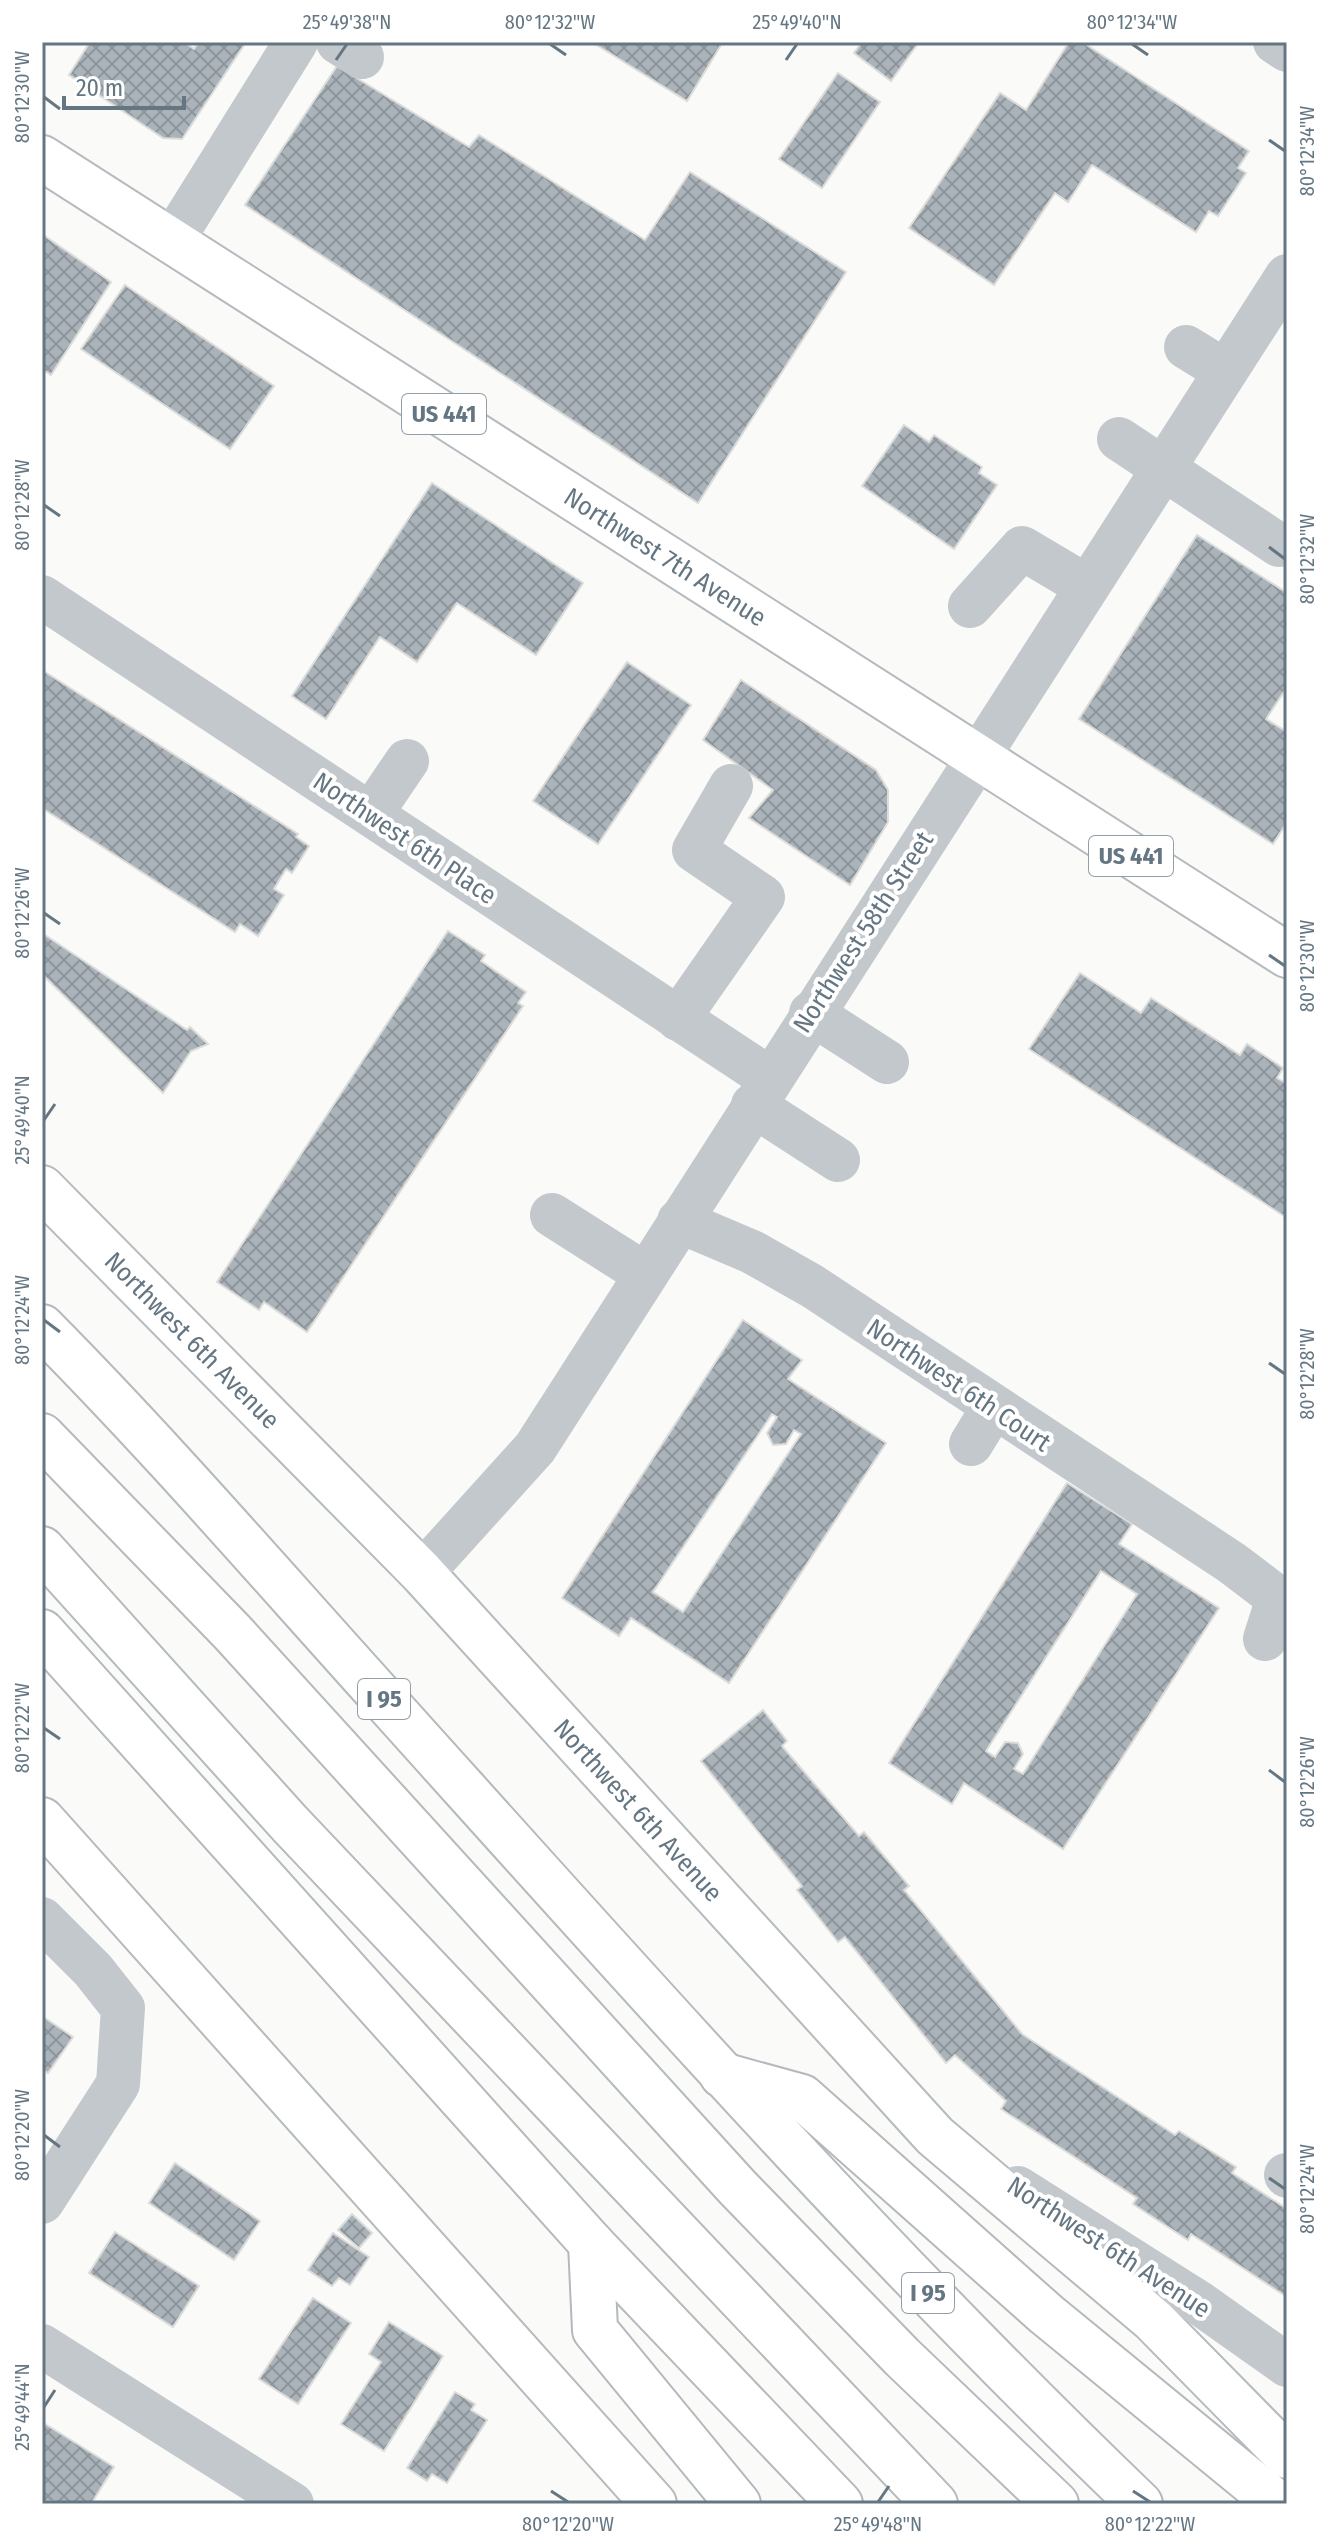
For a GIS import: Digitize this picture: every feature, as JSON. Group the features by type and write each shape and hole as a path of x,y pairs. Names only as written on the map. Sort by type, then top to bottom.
{"main road":[{"name":"Northwest 7th Avenue","path":"42,158 1287,955"},
{"name":"Northwest 6th Avenue","path":"42,1188 422,1573 935,2136"},
{"name":"I 95","path":"42,1327 254,1555 722,2075 1016,2384 1140,2504"},
{"path":"42,1436 233,1633 737,2187 902,2357 1056,2504"},
{"path":"42,1549 301,1835 935,2504"},
{"path":"42,1632 591,2243 840,2504"},
{"path":"42,1820 654,2504"},
{"path":"722,2075 802,2097 1046,2314 1278,2504"},
{"path":"935,2136 1153,2320 1287,2456"},
{"path":"591,2243 595,2330 738,2504"}],"street":[{"path":"172,241 296,42"},
{"path":"1275,42 1287,50"},
{"name":"Northwest 58th Street","path":"422,1573 535,1448 975,757 1287,276"},
{"path":"1186,347 1225,371"},
{"path":"1119,439 1279,545"},
{"path":"970,606 1022,548 1086,586"},
{"name":"Northwest 6th Place","path":"42,597 678,1019 838,1160"},
{"path":"371,814 407,761"},
{"path":"678,1019 763,897 694,850 731,786"},
{"path":"811,1013 887,1062"},
{"path":"552,1215 645,1274"},
{"name":"Northwest 6th Court","path":"679,1221 752,1252 812,1286 982,1426 1232,1563 1278,1598 1265,1639"},
{"path":"42,1919 93,1970 123,2008 118,2084 42,2202"},
{"name":"Northwest 6th Avenue","path":"935,2136 1198,2302 1287,2365"},
{"path":"42,2346 292,2504"}],"building":[{"path":"90,42 184,42 194,49 199,42 246,42 182,139 163,138 69,75"},
{"path":"592,42 715,42 721,45 687,101"},
{"path":"862,42 919,42 891,81 854,53"},
{"path":"1069,42 1082,42 1249,151 1238,168 1246,173 1218,216 1209,211 1196,232 1092,165 1068,202 1055,193 994,285 909,228 1000,93 1026,110"},
{"path":"337,66 469,147 479,135 645,240 690,172 846,272 698,503 245,205"},
{"path":"838,73 880,102 822,188 779,159"},
{"path":"42,234 111,282 51,375 42,369"},
{"path":"125,285 274,386 230,449 81,349"},
{"path":"904,425 929,442 934,435 982,467 979,473 997,485 954,549 862,486"},
{"path":"432,483 583,583 536,655 457,603 417,662 380,637 326,719 292,696"},
{"path":"1197,535 1287,593 1287,687 1266,719 1287,732 1287,822 1273,844 1079,719"},
{"path":"627,662 691,705 598,844 533,801"},
{"path":"42,670 298,834 296,837 309,846 292,873 286,869 274,889 284,895 258,936 240,924 235,932 42,808"},
{"path":"741,680 876,770 888,790 888,822 850,885 749,818 773,790 703,740"},
{"path":"448,931 485,955 481,961 526,992 518,1003 523,1006 307,1332 264,1302 259,1310 217,1282"},
{"path":"42,933 187,1030 190,1027 208,1044 191,1051 163,1093 42,974"},
{"path":"1080,973 1141,1013 1151,998 1240,1055 1247,1044 1283,1068 1277,1078 1287,1084 1287,1218 1029,1049"},
{"path":"743,1320 802,1360 788,1379 886,1443 729,1683 631,1618 619,1636 562,1598","holes":["772,1414 777,1417 767,1433 773,1445 786,1444 794,1430 801,1434 683,1612 653,1592"]},
{"path":"1067,1483 1132,1524 1119,1544 1219,1608 1063,1849 964,1783 952,1804 889,1763","holes":["1101,1571 1137,1594 1023,1774 1014,1769 1023,1754 1018,1743 1005,1742 995,1757 986,1751"]},
{"path":"763,1710 787,1741 782,1746 859,1836 864,1832 909,1886 904,1890 1022,2034 1175,2135 1179,2131 1236,2167 1232,2173 1287,2209 1287,2297 1191,2234 1188,2240 1133,2204 1137,2198 1001,2109 1006,2101 955,2055 946,2063 845,1937 838,1942 797,1890 802,1886 701,1761"},
{"path":"42,2016 73,2037 48,2073 42,2069"},
{"path":"175,2163 260,2221 234,2260 149,2203"},
{"path":"352,2214 372,2233 359,2248 338,2230"},
{"path":"115,2232 199,2286 173,2327 89,2273"},
{"path":"333,2233 369,2257 350,2285 339,2278 332,2286 308,2270"},
{"path":"313,2298 351,2323 298,2404 259,2379"},
{"path":"389,2322 443,2356 384,2451 341,2424 381,2362 369,2354"},
{"path":"455,2392 475,2404 471,2410 487,2420 447,2483 432,2474 427,2481 407,2468"},
{"path":"42,2422 114,2467 91,2504 42,2501"}]}
